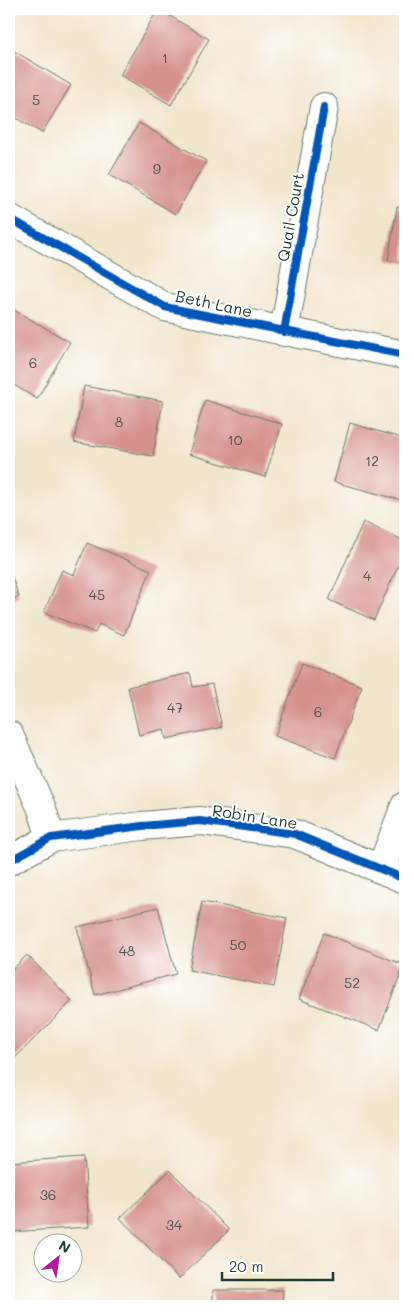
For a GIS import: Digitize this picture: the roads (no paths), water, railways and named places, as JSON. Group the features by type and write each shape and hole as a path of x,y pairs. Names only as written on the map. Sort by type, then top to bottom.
{"street":[{"name":"Quail Court","path":"284,332 324,107"},
{"name":"Beth Lane","path":"9,218 165,307 405,355"},
{"path":"9,735 42,809 51,838"},
{"path":"393,874 405,806"},
{"name":"Robin Lane","path":"9,861 51,838 142,826 200,822 295,834 393,874"}]}
